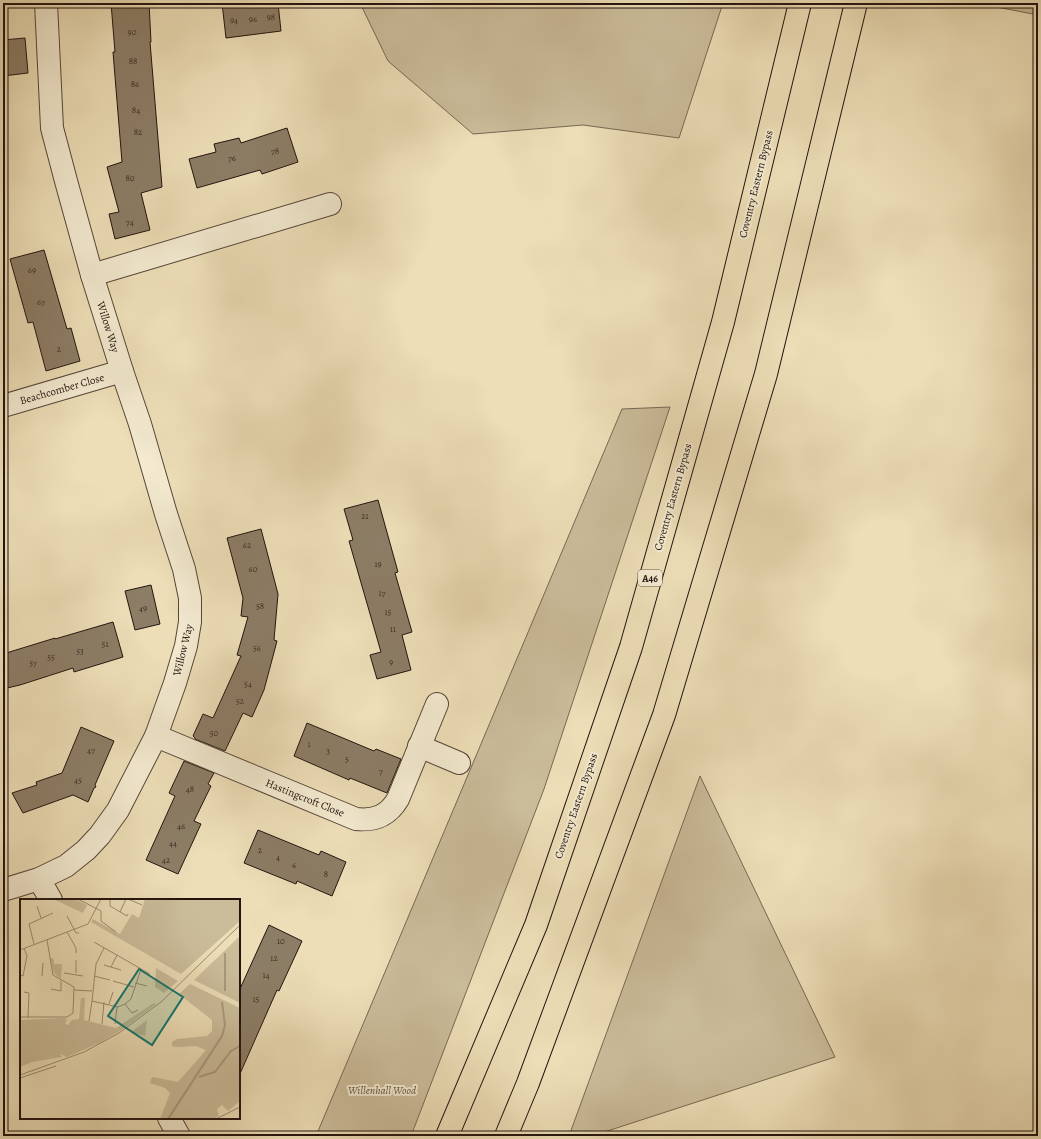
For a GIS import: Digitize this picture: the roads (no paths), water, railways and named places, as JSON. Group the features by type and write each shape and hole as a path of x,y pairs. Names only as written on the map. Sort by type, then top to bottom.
{"highway":[{"name":"Coventry Eastern Bypass","path":"447,1136 536,925 631,647 723,322 800,3"},
{"path":"506,1136 528,1083 664,715 766,374 856,3"}],"street":[{"name":"Willow Way","path":"3,890 39,879 66,866 86,850 100,835 118,810 156,736 186,646 190,622 190,598 184,569 166,514 140,424 92,276 52,128 46,3"},
{"path":"92,276 330,204"},
{"name":"Beachcomber Close","path":"3,406 122,371"},
{"name":"Hastingcroft Close","path":"156,736 348,816 363,820 380,817 388,812 393,806 398,798 437,704"},
{"path":"419,746 459,763"},
{"path":"39,879 50,899"},
{"path":"170,1119 179,1136"}],"park label":[{"name":"Willenhall Wood","path":"382,1090"}]}
